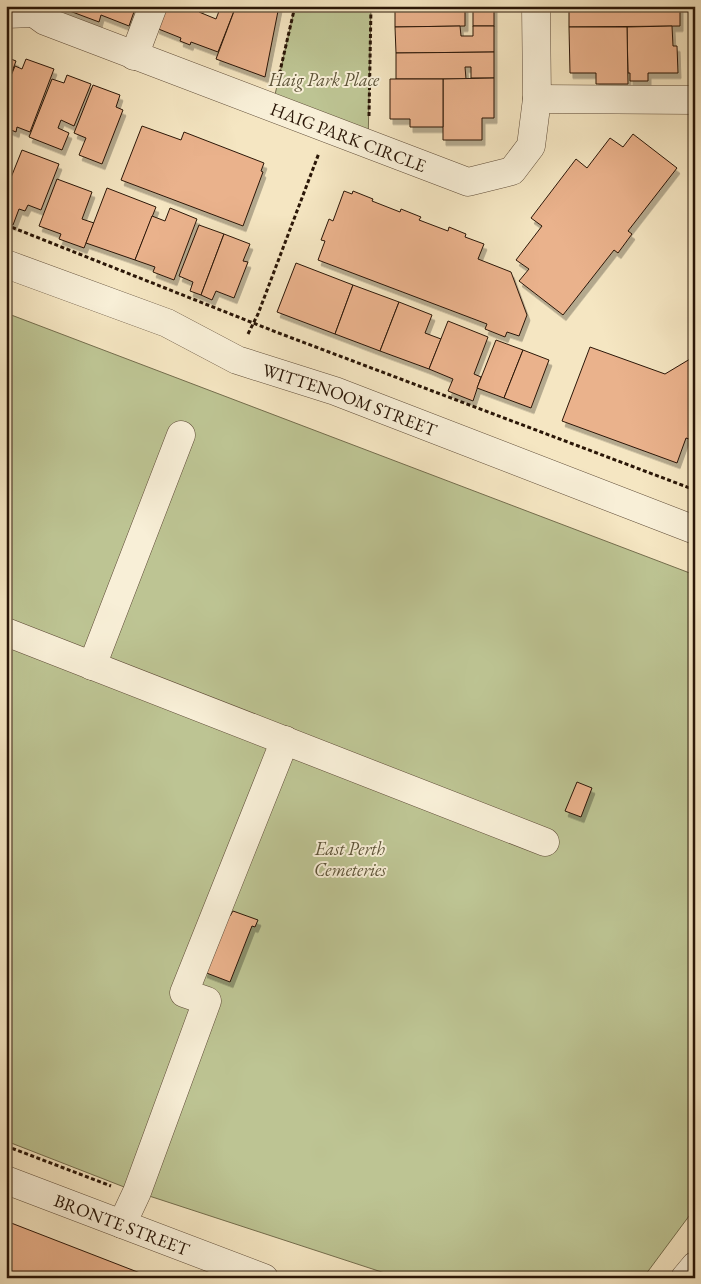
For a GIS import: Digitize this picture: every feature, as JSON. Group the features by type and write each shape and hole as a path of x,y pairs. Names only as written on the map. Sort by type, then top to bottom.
{"street":[{"path":"134,56 154,6"},
{"name":"HAIG PARK CIRCLE","path":"33,10 46,21 134,56 468,182 512,171 531,146 537,99 536,6"},
{"path":"6,14 33,10"},
{"path":"537,99 695,100"},
{"name":"WITTENOOM STREET","path":"6,264 167,323 237,360 335,391 695,530"},
{"path":"92,666 181,436"},
{"path":"6,632 545,842"},
{"path":"122,1224 138,1192 207,1001 184,993 285,740"},
{"name":"BRONTE STREET","path":"6,1180 251,1276"},
{"path":"685,1278 695,1266"}],"path":[{"path":"272,108 295,6"},
{"path":"368,145 371,6"},
{"path":"244,341 254,322 314,170"},
{"path":"6,225 254,322 695,490"},
{"path":"6,1146 121,1190 138,1192"}],"green space":[{"name":"Haig Park Place","path":"295,6 371,6 368,145 272,108"},
{"name":"East Perth Cemeteries","path":"6,313 695,575 695,1208 643,1278 400,1278 137,1192 6,1141"}],"building":[{"path":"136,6 129,26 101,15 99,22 59,7"},
{"path":"165,6 201,6 199,12 216,19 221,6 236,6 218,52 191,42 190,45 180,41 181,38 156,28"},
{"path":"236,6 279,6 265,77 216,59"},
{"path":"395,6 465,6 465,26 395,27"},
{"path":"473,6 494,6 494,26 473,26"},
{"path":"582,6 680,6 680,26 569,27 569,8 582,8"},
{"path":"460,26 461,36 473,36 473,26 494,26 494,52 396,53 395,27"},
{"path":"672,26 673,46 677,46 678,73 648,73 648,81 630,81 630,73 628,73 627,27"},
{"path":"569,27 627,27 628,84 596,84 596,73 570,73"},
{"path":"494,52 494,78 471,78 471,67 465,67 466,79 396,79 396,53"},
{"path":"6,57 16,61 6,88"},
{"path":"26,59 54,69 30,132 17,127 16,132 6,128 6,88 15,66 22,69"},
{"path":"67,75 91,84 74,126 61,120 58,128 69,133 62,150 29,137 52,79 64,83"},
{"path":"494,78 494,118 482,118 482,140 443,140 443,79"},
{"path":"390,79 443,79 443,127 410,127 410,119 390,119"},
{"path":"93,85 120,95 116,107 123,110 102,164 79,155 86,138 74,133"},
{"path":"142,126 181,140 184,132 264,163 261,171 263,172 243,226 121,180"},
{"path":"633,134 677,168 628,231 632,234 618,253 614,250 563,315 519,281 529,269 516,260 542,226 531,218 576,159 587,168 610,138 623,147"},
{"path":"22,150 59,164 41,210 28,205 25,211 19,209 13,225 6,222 6,190"},
{"path":"57,179 92,192 82,219 94,223 84,248 59,239 61,234 39,226"},
{"path":"107,188 156,207 135,260 86,243"},
{"path":"344,191 352,194 353,191 400,212 401,209 421,217 419,220 448,231 449,227 466,234 465,237 484,244 478,259 511,272 527,315 519,336 507,332 505,337 485,329 487,324 318,260 325,241 321,240 329,219 333,221"},
{"path":"170,208 197,219 174,280 153,272 155,267 135,260 152,216 165,221"},
{"path":"199,225 224,234 201,295 190,291 193,282 179,276"},
{"path":"224,234 250,244 243,261 248,262 234,298 216,291 212,300 201,295"},
{"path":"296,263 353,285 335,334 277,312"},
{"path":"353,285 399,302 380,351 335,334"},
{"path":"399,302 432,315 425,333 441,339 429,369 380,351"},
{"path":"448,321 488,337 474,374 481,377 473,401 448,391 453,379 429,369"},
{"path":"496,340 523,350 504,398 477,388"},
{"path":"590,347 665,374 695,356 695,441 686,438 677,463 562,421"},
{"path":"523,350 549,360 531,408 504,398"},
{"path":"577,782 592,788 581,817 565,811"},
{"path":"233,911 258,920 255,927 252,926 230,982 204,972 226,915 230,916"},
{"path":"6,1221 153,1278 6,1278"}]}
